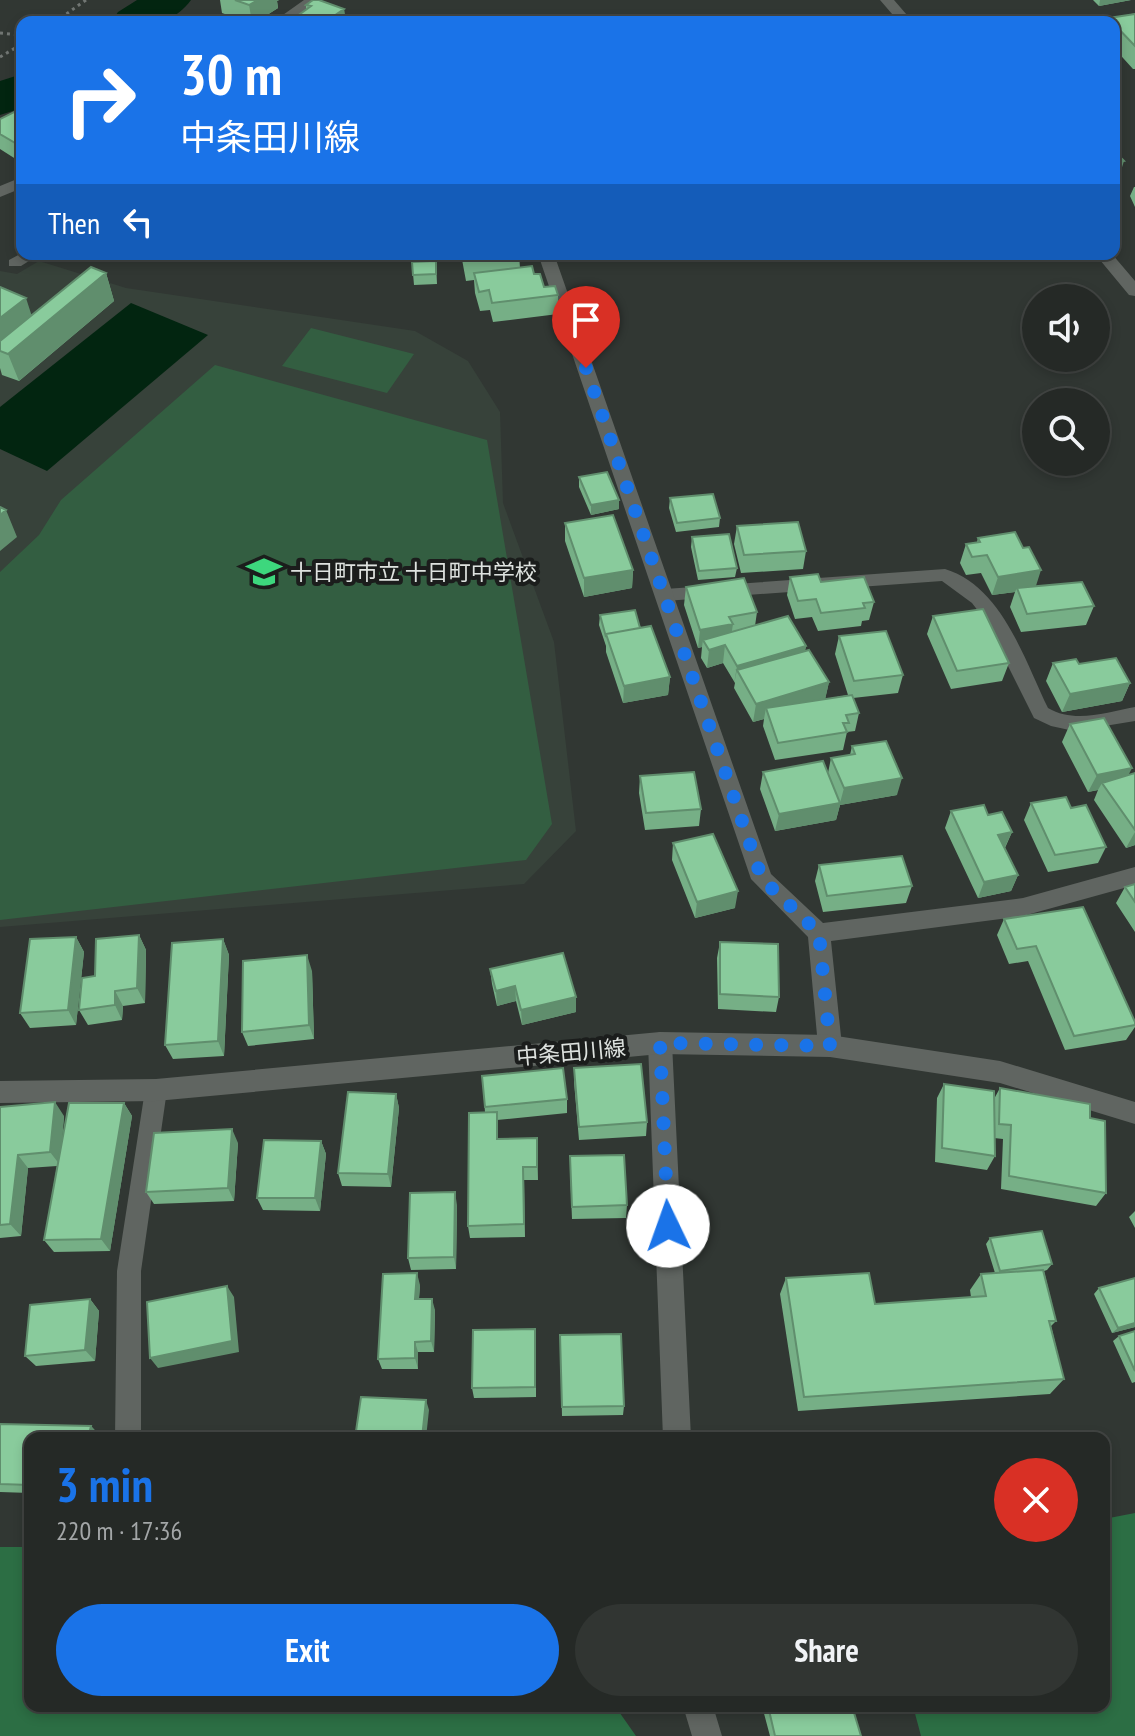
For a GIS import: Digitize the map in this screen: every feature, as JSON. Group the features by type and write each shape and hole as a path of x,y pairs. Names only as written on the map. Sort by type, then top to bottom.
{"street":[{"path":"289,16 313,0"},
{"path":"887,0 901,16"},
{"path":"15,263 21,260"},
{"path":"548,260 762,879 819,933 830,1046"},
{"path":"1108,260 1135,291"},
{"path":"819,933 1023,907 1135,876"},
{"path":"660,1043 677,1432"},
{"name":"中条田川線","path":"0,1092 156,1090 660,1043 830,1046 1000,1072 1135,1113"},
{"path":"700,1712 707,1736"}],"lane":[{"path":"665,595 945,575 965,583 986,605 1041,713 1053,722 1077,724 1135,714"},
{"path":"128,1432 129,1271 156,1090"}],"path":[{"path":"63,16 86,0"}],"shaded area":[{"name":"十日町市立 十日町中学校","path":"39,261 126,288 415,331 468,361 500,412 503,503 554,642 576,831 524,884 0,927 0,271 17,274"},
{"path":"131,303 208,335 47,471 0,449 0,407"},
{"path":"311,328 414,354 387,393 282,366"},
{"name":"十日町市立 十日町中学校","path":"215,365 487,440 552,824 526,860 0,920 0,572 39,535 61,500"}],"green space":[{"path":"1135,1513 1135,1736 921,1736 915,1712 1110,1712 1110,1518"},
{"path":"0,1547 24,1547 24,1712 619,1712 636,1736 0,1736"}],"building":[{"path":"235,0 258,0 249,5"},
{"path":"319,0 344,9 334,16 297,16 311,6 306,5"},
{"path":"1135,14 1135,46 1120,30 1120,16"},
{"path":"16,111 16,143 0,134 0,119"},
{"path":"436,261 436,274 413,275 412,262"},
{"path":"532,266 534,274 540,274 544,287 555,286 558,295 492,303 489,290 479,292 474,273"},
{"path":"91,267 106,273 8,354 0,351 0,341"},
{"path":"0,287 26,298 0,318"},
{"path":"607,472 619,500 591,505 579,477"},
{"path":"713,494 720,518 677,523 670,498"},
{"path":"613,515 633,570 584,578 565,523"},
{"path":"798,522 806,551 744,555 737,526"},
{"path":"1015,532 1023,548 1029,547 1041,570 998,577 987,555 972,557 966,544 980,542 978,538"},
{"path":"729,534 737,568 699,571 692,537"},
{"path":"818,574 821,582 864,577 874,602 863,603 865,608 821,613 816,599 798,601 790,577"},
{"path":"744,578 757,612 729,617 733,624 700,630 686,587"},
{"path":"1082,582 1094,606 1027,614 1017,588"},
{"path":"983,609 1009,663 957,671 933,616"},
{"path":"635,610 640,628 606,634 606,637 600,615"},
{"path":"788,616 806,646 737,666 725,645 709,650 703,640"},
{"path":"651,626 670,677 624,686 606,634"},
{"path":"886,631 903,675 854,681 839,636"},
{"path":"809,650 829,682 756,704 737,670"},
{"path":"1116,658 1130,683 1070,694 1053,663 1076,659 1079,664"},
{"path":"852,695 859,713 846,715 849,723 843,723 847,732 778,743 766,708"},
{"path":"1104,718 1132,768 1097,775 1070,724"},
{"path":"886,741 902,778 844,788 831,758 855,754 852,746"},
{"path":"823,761 840,803 779,814 763,772"},
{"path":"694,772 701,809 646,813 640,776"},
{"path":"1135,773 1135,830 1102,783"},
{"path":"1066,797 1071,808 1086,805 1106,847 1055,855 1031,803"},
{"path":"984,805 988,815 1002,812 1012,832 998,835 1018,875 984,882 951,811"},
{"path":"713,834 738,891 697,902 673,843"},
{"path":"902,856 912,886 827,896 819,865"},
{"path":"1135,884 1135,902 1125,887"},
{"path":"1083,907 1135,1025 1074,1036 1036,946 1017,949 1004,919"},
{"path":"139,935 137,988 115,991 115,1005 79,1010 82,978 95,976 96,939"},
{"path":"76,937 68,1010 20,1013 30,939"},
{"path":"223,939 218,1041 165,1045 172,943"},
{"path":"720,942 778,944 779,997 720,994"},
{"path":"563,953 576,997 521,1010 515,986 496,991 490,969"},
{"path":"307,955 309,1025 242,1032 243,961"},
{"path":"641,1064 647,1122 579,1127 574,1068"},
{"path":"563,1068 567,1099 485,1107 482,1076"},
{"path":"944,1084 994,1091 995,1156 942,1148"},
{"path":"1000,1088 1090,1104 1090,1118 1105,1121 1106,1193 1009,1176 1011,1125 999,1124"},
{"path":"348,1092 396,1094 388,1174 338,1173"},
{"path":"55,1102 50,1152 18,1155 10,1224 0,1225 0,1107"},
{"path":"69,1103 124,1103 101,1239 44,1240"},
{"path":"497,1112 497,1139 537,1138 537,1167 523,1167 524,1224 468,1226 469,1113"},
{"path":"232,1129 228,1188 146,1192 154,1133"},
{"path":"264,1140 321,1141 315,1198 257,1198"},
{"path":"624,1155 627,1205 572,1207 570,1156"},
{"path":"455,1192 454,1257 408,1258 410,1193"},
{"path":"1042,1231 1052,1264 1000,1271 990,1238"},
{"path":"1043,1270 1056,1321 1049,1321 1064,1379 804,1397 786,1278 869,1273 875,1304 986,1296 981,1274"},
{"path":"417,1273 415,1299 432,1299 431,1341 415,1342 415,1358 378,1359 383,1274"},
{"path":"1135,1278 1135,1323 1118,1328 1099,1288"},
{"path":"227,1286 232,1341 150,1358 147,1302"},
{"path":"90,1299 85,1350 25,1356 30,1305"},
{"path":"535,1329 535,1387 472,1388 473,1330"},
{"path":"1135,1331 1135,1371 1119,1336"},
{"path":"621,1334 624,1406 562,1407 560,1335"},
{"path":"361,1397 426,1400 423,1432 356,1432"},
{"path":"0,1424 91,1426 90,1432 24,1432 24,1485 0,1484"},
{"path":"769,1712 854,1712 861,1736 775,1736"}],"waterway":[{"path":"143,16 168,0"},
{"path":"0,100 16,91"}],"place":[{"name":"十日町市立 十日町中学校","path":"264,572"}],"route":[{"path":"586,368 762,879 819,933 830,1046 660,1043 668,1226"}]}
